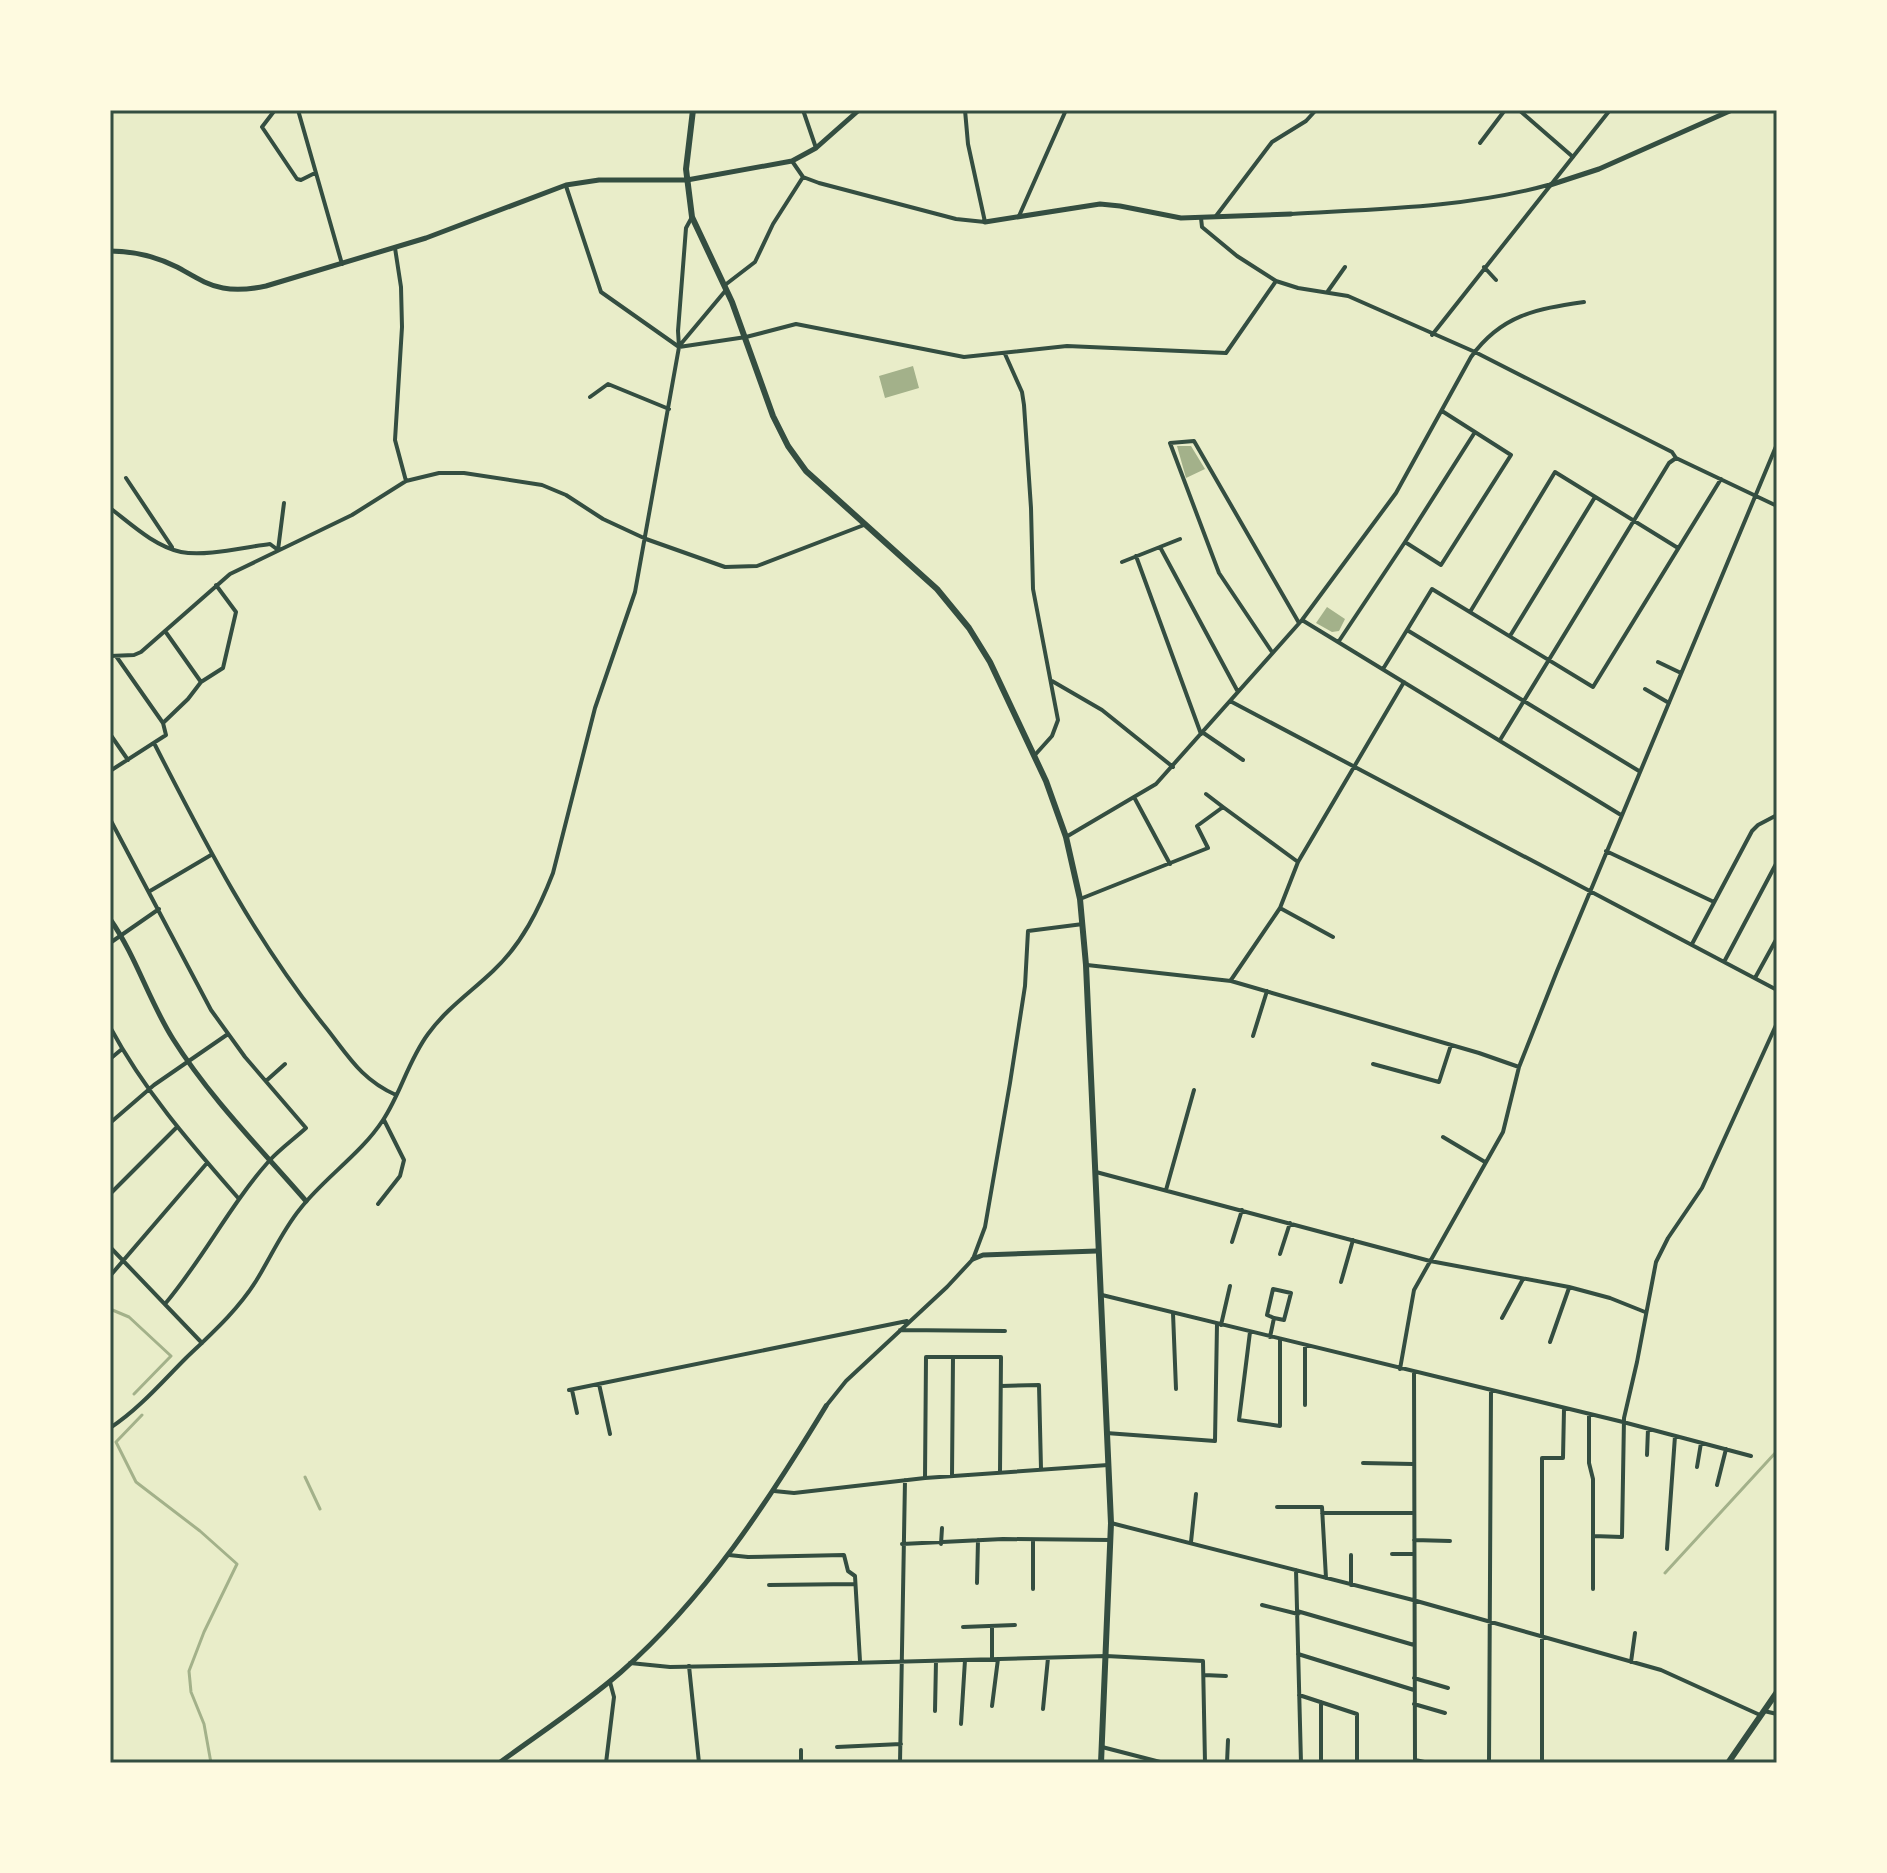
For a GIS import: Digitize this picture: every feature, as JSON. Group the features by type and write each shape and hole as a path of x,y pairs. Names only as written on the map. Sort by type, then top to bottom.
{"main road":[{"path":"693,110 687,180 692,217 726,287 773,416 788,446 806,471 937,589 969,628 990,662 1034,756 1066,837 1080,899 1086,965 1111,1523 1101,1763"},
{"path":"1728,1763 1777,1692"}],"street":[{"path":"275,110 262,127 297,179 315,173"},
{"path":"298,110 342,264"},
{"path":"803,110 816,148"},
{"path":"110,251 141,253 207,283 236,290 266,286 395,248 566,185 599,180 687,180 792,161 816,148 859,110"},
{"path":"965,110 968,144 985,222"},
{"path":"1018,218 1066,110"},
{"path":"1215,218 1272,142 1306,121 1316,110"},
{"path":"1480,143 1505,110"},
{"path":"1519,110 1573,157"},
{"path":"1432,335 1610,110"},
{"path":"792,161 803,177 956,219 985,222 1111,204 1169,216 1201,218 1291,214 1448,203 1514,194 1599,169 1732,110"},
{"path":"679,347 726,287 755,262 773,224 803,177"},
{"path":"566,185 593,276 601,292 679,347 746,337 796,324 964,357 1067,346 1226,353 1276,281"},
{"path":"110,1428 131,1412 243,1300 306,1201 384,1120 407,1068 428,1034 451,1007 505,958 543,899 556,863 601,688 635,592 679,347 686,228 692,217"},
{"path":"1201,218 1202,227 1237,256 1276,281 1348,296 1475,352 1672,452 1676,458 1777,506"},
{"path":"395,248 401,287 402,327 395,440 406,481"},
{"path":"1327,291 1345,267"},
{"path":"1484,267 1496,280"},
{"path":"1066,837 1156,784 1300,621 1396,493 1475,352 1503,324 1513,319 1536,309 1584,302"},
{"path":"1005,354 1022,392 1024,405 1033,589 1058,720 1052,736 1034,756"},
{"path":"590,397 608,384 669,409"},
{"path":"1405,542 1441,565 1511,455 1442,411"},
{"path":"1339,641 1475,432"},
{"path":"1272,652 1219,573 1170,443 1194,441 1300,621 1339,641 1621,815"},
{"path":"1400,1369 1413,1295 1503,1132 1519,1067 1777,444"},
{"path":"1500,740 1669,463 1676,458"},
{"path":"110,771 166,735 163,723 113,656 141,652 216,585 245,565 352,515 406,481 450,472 529,482 566,495 603,519 646,539 716,565 757,566 864,525"},
{"path":"1470,612 1555,472 1678,548"},
{"path":"126,478 174,549"},
{"path":"1383,669 1432,589 1593,687 1721,479"},
{"path":"1510,636 1595,497"},
{"path":"278,550 284,503"},
{"path":"110,508 152,539 174,549 195,553 270,544 278,550"},
{"path":"1122,562 1180,539"},
{"path":"1160,547 1238,692"},
{"path":"1136,556 1201,733 1243,760"},
{"path":"163,723 201,682 223,668 236,612 216,585"},
{"path":"1407,630 1639,771"},
{"path":"165,631 201,682"},
{"path":"1658,662 1681,673"},
{"path":"1052,681 1110,716 1173,767"},
{"path":"1231,981 1280,908 1298,862 1404,682"},
{"path":"1645,689 1669,703"},
{"path":"1230,701 1777,990"},
{"path":"110,734 128,760"},
{"path":"154,743 211,855 295,991 366,1079 396,1095"},
{"path":"1206,794 1298,862"},
{"path":"1134,797 1170,864"},
{"path":"1080,899 1208,848 1197,826 1223,807"},
{"path":"1692,945 1752,831 1777,815"},
{"path":"110,819 150,891 198,989 228,1034 306,1128 270,1160 165,1304"},
{"path":"1771,819 1777,822"},
{"path":"1606,851 1714,902"},
{"path":"150,891 211,855"},
{"path":"1724,962 1777,862"},
{"path":"1280,908 1333,937"},
{"path":"110,943 159,909"},
{"path":"110,919 151,1000 188,1062 306,1201"},
{"path":"499,1763 610,1681 689,1604 729,1555 774,1491 826,1406 846,1381 973,1259 985,1227 1010,1083 1025,986 1028,931 1083,924"},
{"path":"1755,978 1777,938"},
{"path":"1086,965 1231,981 1519,1067"},
{"path":"1253,1036 1267,991"},
{"path":"1593,1536 1622,1537 1623,1422 1656,1262 1668,1238 1702,1188 1777,1023"},
{"path":"110,1027 148,1090 176,1128 239,1199"},
{"path":"110,1123 148,1090 228,1034"},
{"path":"1373,1064 1439,1082 1451,1045"},
{"path":"110,1059 122,1049"},
{"path":"266,1081 285,1064"},
{"path":"1166,1190 1194,1090"},
{"path":"378,1204 400,1176 404,1160 384,1120"},
{"path":"110,1194 176,1128"},
{"path":"1443,1137 1486,1162"},
{"path":"110,1276 207,1163"},
{"path":"1094,1171 1430,1261 1569,1287 1610,1298 1646,1313"},
{"path":"1232,1242 1242,1210"},
{"path":"1280,1254 1290,1223"},
{"path":"1341,1282 1353,1240"},
{"path":"110,1247 202,1343"},
{"path":"973,1259 983,1255 1097,1251"},
{"path":"1502,1318 1523,1279"},
{"path":"1106,1433 1215,1441 1219,1324 1230,1286"},
{"path":"1550,1342 1569,1287"},
{"path":"1273,1289 1291,1293 1284,1320 1274,1318 1267,1315 1273,1289"},
{"path":"1100,1295 1648,1428 1751,1456"},
{"path":"1173,1313 1176,1389"},
{"path":"1270,1337 1274,1318"},
{"path":"577,1413 570,1390 909,1320"},
{"path":"899,1330 1005,1331"},
{"path":"1250,1332 1239,1420 1280,1426 1280,1339"},
{"path":"1305,1345 1305,1405"},
{"path":"925,1478 926,1357 1001,1357 1000,1472"},
{"path":"952,1476 953,1357"},
{"path":"1414,1372 1415,1761 1429,1763"},
{"path":"599,1384 610,1434"},
{"path":"1001,1386 1039,1385 1041,1469"},
{"path":"1489,1763 1491,1390"},
{"path":"1542,1763 1542,1458 1563,1458 1564,1409"},
{"path":"1589,1414 1589,1463 1593,1479 1593,1589"},
{"path":"1647,1455 1648,1428"},
{"path":"1667,1549 1675,1435"},
{"path":"1697,1467 1701,1443"},
{"path":"1717,1485 1726,1449"},
{"path":"1363,1463 1414,1464"},
{"path":"774,1491 794,1493 925,1478 1108,1465"},
{"path":"900,1763 905,1480"},
{"path":"1191,1542 1196,1494"},
{"path":"1277,1507 1322,1507 1326,1578"},
{"path":"1322,1513 1414,1513"},
{"path":"1111,1523 1413,1600 1661,1670 1762,1713 1777,1714"},
{"path":"941,1544 942,1528"},
{"path":"902,1544 978,1540 1111,1540"},
{"path":"977,1583 978,1540"},
{"path":"1033,1540 1033,1589"},
{"path":"1414,1540 1450,1541"},
{"path":"1392,1554 1413,1554"},
{"path":"729,1555 844,1555 848,1571 855,1576 860,1662"},
{"path":"1351,1555 1351,1585"},
{"path":"1296,1570 1301,1763"},
{"path":"769,1585 855,1584"},
{"path":"1262,1605 1414,1645"},
{"path":"963,1627 1015,1625"},
{"path":"992,1626 995,1659 992,1706"},
{"path":"1631,1662 1635,1633"},
{"path":"1298,1654 1414,1690"},
{"path":"630,1663 689,1666 1106,1656 1203,1661 1205,1763"},
{"path":"1043,1709 1048,1658"},
{"path":"935,1711 936,1660"},
{"path":"961,1724 965,1660"},
{"path":"689,1666 699,1763"},
{"path":"1204,1675 1226,1676"},
{"path":"1414,1678 1448,1688"},
{"path":"606,1763 614,1697 610,1681"},
{"path":"1299,1695 1357,1714 1357,1763"},
{"path":"1321,1702 1321,1763"},
{"path":"1414,1704 1445,1713"},
{"path":"1227,1763 1228,1740"},
{"path":"837,1747 901,1744"},
{"path":"1102,1747 1164,1763"},
{"path":"801,1750 801,1763"}],"shaded area":[{"path":"913,366 919,388 885,398 879,376"},
{"path":"1177,446 1191,446 1205,469 1186,478"},
{"path":"1327,607 1345,619 1339,631 1332,632 1316,623"}],"waterway":[{"path":"110,1309 129,1317 171,1356 134,1394"},
{"path":"142,1415 116,1442 136,1482 237,1564 189,1671 191,1692 204,1724 211,1763"},
{"path":"1665,1573 1777,1451"},
{"path":"305,1477 320,1509"}]}
